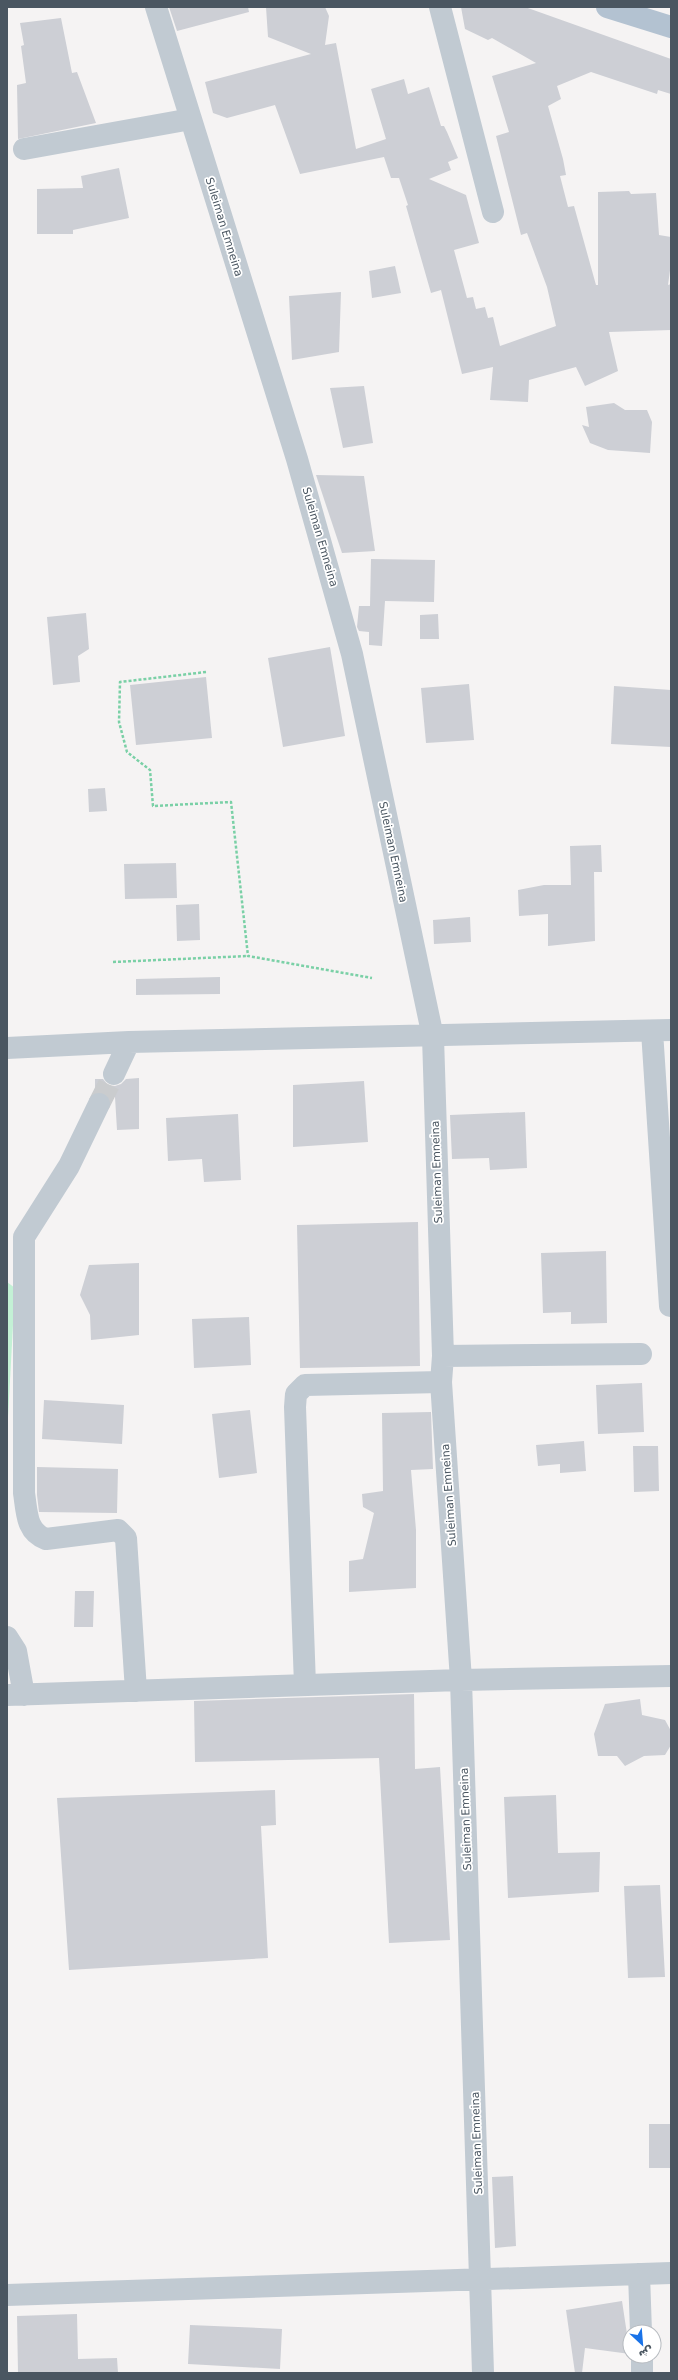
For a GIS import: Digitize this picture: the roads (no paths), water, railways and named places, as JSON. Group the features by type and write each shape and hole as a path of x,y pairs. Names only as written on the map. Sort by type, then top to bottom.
{"main road":[{"path":"607,7 671,27"}],"street":[{"name":"Suleiman Emneina","path":"156,7 297,459 350,646 433,1037 443,1356 441,1382 461,1680 483,2373"},
{"path":"440,7 493,212"},
{"path":"24,149 191,119"},
{"path":"7,1048 129,1042 433,1037 661,1031 670,1306"},
{"path":"114,1074 129,1042"},
{"path":"99,1104 69,1166 24,1237 24,1493 30,1526 33,1532 40,1537 46,1539 118,1530 126,1538 136,1691"},
{"path":"443,1356 641,1354"},
{"path":"305,1685 295,1407 296,1394 305,1385 441,1382"},
{"path":"7,1637 16,1651 16,1695 461,1680 671,1676"},
{"path":"7,2295 671,2273"},
{"path":"639,2274 641,2324"}],"tunnel":[{"path":"99,1104 114,1074"}]}
